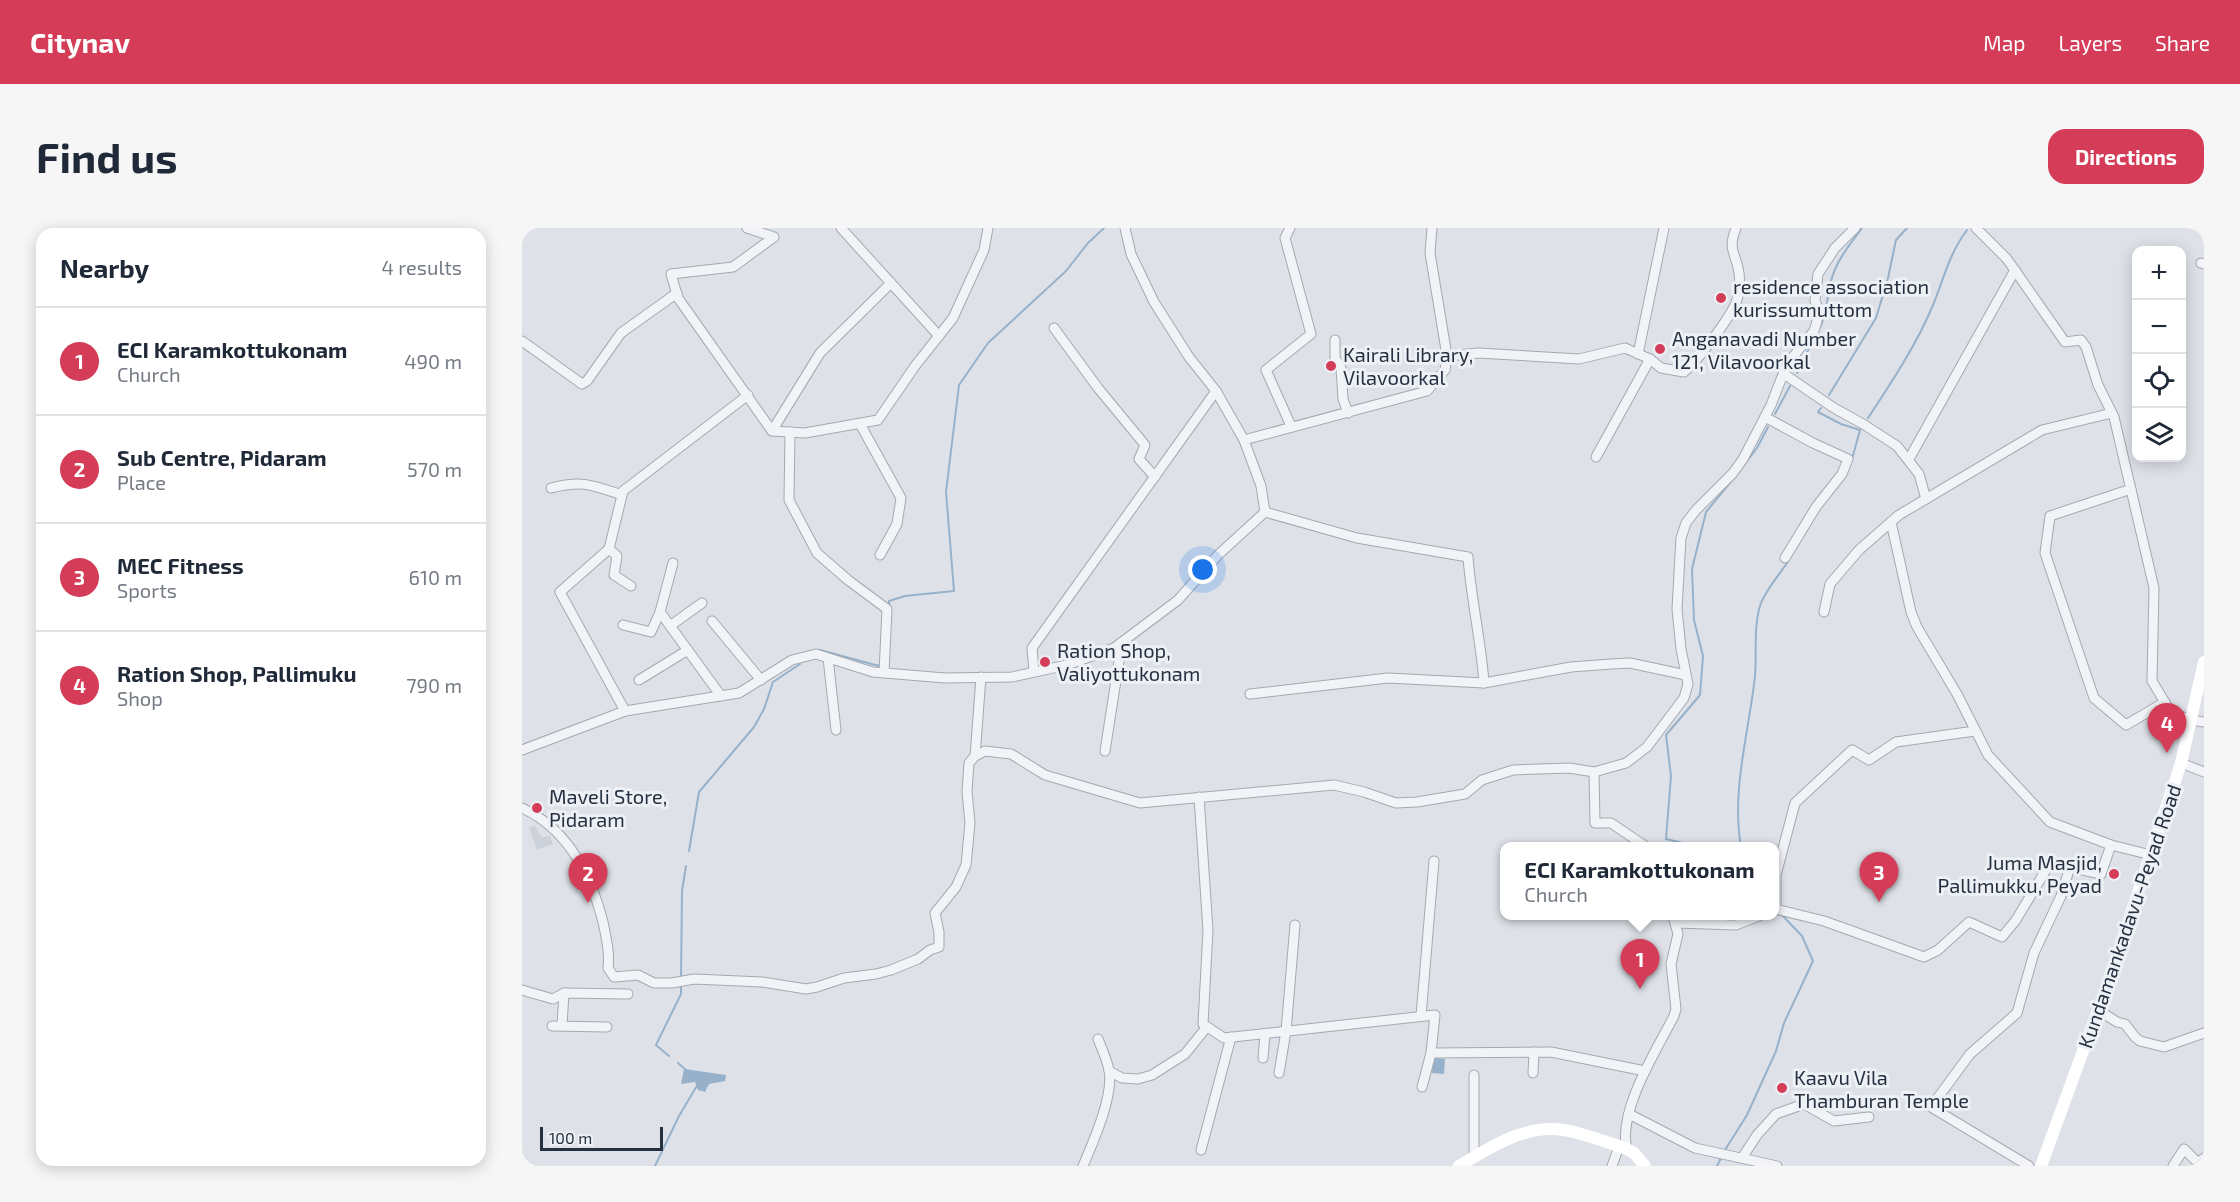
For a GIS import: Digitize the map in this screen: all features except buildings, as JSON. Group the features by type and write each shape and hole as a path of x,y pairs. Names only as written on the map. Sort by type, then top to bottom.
{"main road":[{"name":"Kundamankadavu-Peyad Road","path":"2042,1166 2098,1010 2181,763 2199,721 2204,662"},
{"path":"1459,1166 1506,1139 1556,1129 1567,1130 1623,1148 1634,1153 1645,1166"}],"street":[{"path":"747,228 774,237 733,267 671,274 677,293 772,431"},
{"path":"841,228 939,336"},
{"path":"772,431 805,433 878,420 915,366 953,318 984,250 988,228"},
{"path":"1125,228 1131,254 1154,302 1189,357 1216,392 1244,440 1261,486 1265,512"},
{"path":"1290,228 1285,238 1311,334 1266,370 1291,426"},
{"path":"1244,440 1427,391 1444,370 1447,356 1430,253 1432,228"},
{"path":"1638,354 1664,228"},
{"path":"1447,356 1478,353 1579,359 1625,348 1650,359 1661,368 1684,372 1695,363 1738,298 1740,273 1730,244 1736,228"},
{"path":"522,808 535,814 562,837 585,870 599,908 608,942 610,957 608,968 614,977 638,975 654,982 672,983 690,980 762,982 806,989 844,978 891,970 939,947 935,913 956,887 966,865 970,823 969,763 975,756 985,751 1011,754 1045,775 1140,804 1334,785 1396,803 1417,802 1465,794 1482,780 1513,770 1569,768 1594,772 1626,763 1647,747 1684,698 1688,684 1681,649 1677,609 1681,538 1686,523 1733,473 1743,459 1765,417 1787,364 1814,331 1818,308 1815,301 1818,274 1835,248 1855,228"},
{"path":"1976,228 2007,259 2065,342 2081,340 2086,346 2098,385 2112,413 2154,588 2152,681 2170,711 2199,721"},
{"path":"1909,459 2015,270"},
{"path":"772,431 820,353 891,284"},
{"path":"522,341 582,384 587,381 621,333 677,293"},
{"path":"1054,328 1098,388 1145,445 1139,459 1155,477"},
{"path":"1335,340 1335,358 1341,368 1343,399 1348,412"},
{"path":"1596,458 1650,359"},
{"path":"1784,374 1834,408 1863,423 1897,446 1919,474 1926,499"},
{"path":"1034,672 1032,648 1216,392"},
{"path":"625,711 560,592 609,549 623,491 748,395"},
{"path":"1824,612 1830,584 1859,550 1899,515 2043,430 2112,413"},
{"path":"1765,417 1848,459 1842,474 1816,507 1785,558"},
{"path":"860,424 901,498 897,524 880,555"},
{"path":"790,432 789,500 817,553 887,609 884,673"},
{"path":"551,488 574,482 622,495"},
{"path":"2131,489 2050,516 2045,553 2094,698 2126,725 2165,702"},
{"path":"1265,512 1357,538 1468,557 1470,591 1482,649 1484,682"},
{"path":"522,750 625,711 739,693 792,660 816,654 873,672 945,678 1012,677 1067,665 1114,648 1178,600 1218,555 1265,512"},
{"path":"1891,522 1911,612 1917,627 1958,694 1988,755 2050,822 2111,845 2151,855"},
{"path":"609,549 617,556 614,575 631,586"},
{"path":"623,625 651,632 660,612 673,563"},
{"path":"670,626 702,603"},
{"path":"660,612 721,696"},
{"path":"712,621 761,680"},
{"path":"1104,751 1122,642"},
{"path":"639,680 688,650"},
{"path":"828,658 836,730"},
{"path":"1251,694 1388,678 1484,682 1571,667 1630,663 1686,675"},
{"path":"975,756 981,678"},
{"path":"1779,864 1795,803 1852,750 1869,760 1896,742 1975,731"},
{"path":"2181,763 2204,772"},
{"path":"1594,772 1595,823 1611,823 1638,842"},
{"path":"1199,797 1208,930 1203,1024 1206,1028 1224,1038 1435,1015 1431,1053 1422,1087"},
{"path":"1779,910 1824,921 1924,957 1938,950 1969,922 2002,937 2016,920 2050,863 2101,874 2111,845"},
{"path":"1421,1016 1434,861"},
{"path":"2029,1166 1931,1107 1970,1054 2017,1013 2034,953 2061,896 2070,867"},
{"path":"1612,1166 1623,1148 1629,1114 1645,1071 1676,1009 1671,964 1678,934 1675,920"},
{"path":"1685,920 1736,925 1748,920"},
{"path":"1279,1073 1286,1032 1295,925"},
{"path":"522,990 553,999 564,993 628,994"},
{"path":"564,993 557,1025 606,1027"},
{"path":"2098,1010 2117,1022 2125,1024 2140,1041 2164,1047 2204,1033"},
{"path":"1109,1071 1122,1078 1138,1079 1152,1075 1185,1054 1206,1028"},
{"path":"1263,1058 1265,1034"},
{"path":"1201,1150 1231,1037"},
{"path":"1083,1166 1102,1116 1109,1071 1098,1039"},
{"path":"1533,1073 1534,1052"},
{"path":"1431,1053 1551,1052 1645,1071"},
{"path":"1474,1075 1474,1157"},
{"path":"1742,1158 1757,1135 1776,1114 1804,1104 1834,1121 1869,1117"},
{"path":"1629,1114 1695,1148 1778,1166"},
{"path":"2173,1166 2184,1149 2198,1163 2204,1158"}],"shaded area":[{"path":"535,826 542,837 550,836 553,844 537,850 529,828"}],"water":[{"path":"1433,1058 1445,1059 1444,1074 1432,1073"},
{"path":"684,1069 726,1075 725,1081 709,1084 705,1092 698,1090 695,1082 681,1084"}],"waterway":[{"path":"889,605 889,601 905,596 954,591 946,492 959,385 988,343 1066,271 1088,243 1104,228"},
{"path":"1818,331 1836,267 1862,228"},
{"path":"1829,395 1876,318 1896,240 1907,228"},
{"path":"1868,418 1919,334 1951,257 1967,230"},
{"path":"1797,373 1815,336"},
{"path":"1775,414 1790,386"},
{"path":"1821,408 1818,412 1841,424 1860,430 1852,459"},
{"path":"1744,465 1757,448 1768,427"},
{"path":"1678,842 1666,839 1671,776 1666,735 1700,695 1703,656 1694,620 1692,569 1706,512 1733,479"},
{"path":"1740,842 1738,825 1739,783 1755,676 1757,620 1764,597 1789,560"},
{"path":"820,650 879,666 881,661"},
{"path":"689,851 699,792 754,727 764,709 773,682 800,664"},
{"path":"681,980 682,891 686,866"},
{"path":"1725,1150 1747,1115 1776,1051 1784,1023 1813,961 1802,936 1781,914"},
{"path":"669,1056 656,1045 681,994 681,985"},
{"path":"678,1063 687,1071"},
{"path":"655,1166 679,1116 698,1084"},
{"path":"1717,1166 1721,1158"}],"place":[{"name":"residence association kurissumuttom","path":"1721,298"},
{"name":"Anganavadi Number 121, Vilavoorkal","path":"1660,349"},
{"name":"Kairali Library, Vilavoorkal","path":"1331,366"},
{"name":"Ration Shop, Valiyottukonam","path":"1045,662"},
{"name":"Ration Shop, Pallimuku","path":"2167,753"},
{"name":"Maveli Store, Pidaram","path":"537,808"},
{"name":"Juma Masjid, Pallimukku, Peyad","path":"2114,874"},
{"name":"MEC Fitness","path":"1879,902"},
{"name":"Sub Centre, Pidaram","path":"588,903"},
{"name":"ECI Karamkottukonam","path":"1640,989"},
{"name":"Kaavu Vila Thamburan Temple","path":"1782,1088"}]}
